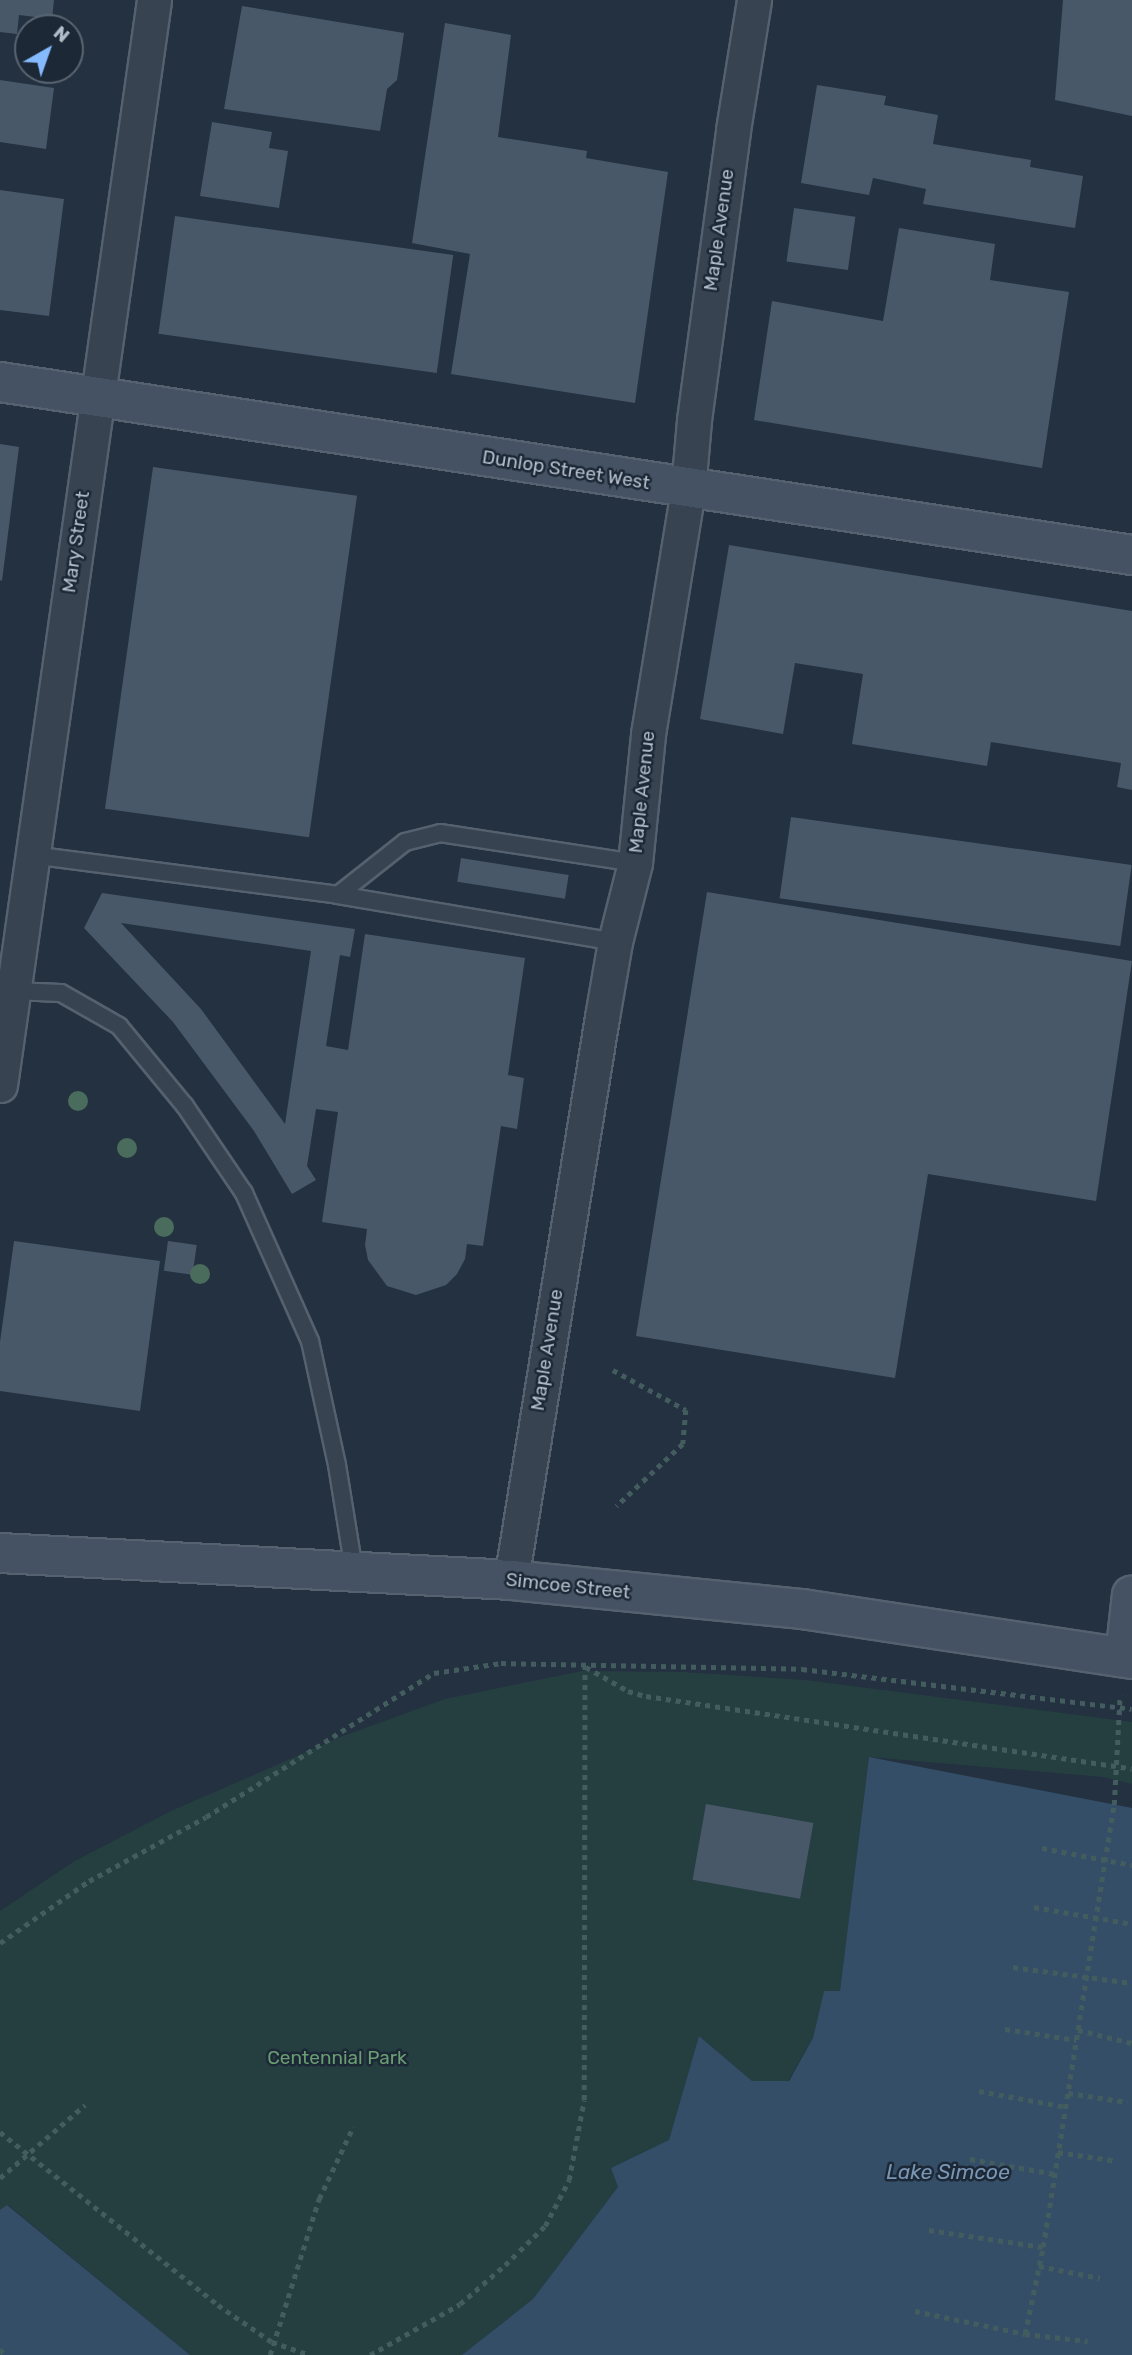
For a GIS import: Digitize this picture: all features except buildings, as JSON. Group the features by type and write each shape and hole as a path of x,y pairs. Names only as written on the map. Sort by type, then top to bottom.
{"main road":[{"name":"Dunlop Street West","path":"0,382 1132,555"},
{"name":"Simcoe Street","path":"0,1553 511,1580 802,1609 1129,1658"},
{"path":"1129,1658 1132,1595"}],"street":[{"name":"Mary Street","path":"0,1085 96,395 155,0"},
{"name":"Maple Avenue","path":"511,1580 615,942 635,863 648,734 688,489 694,420 729,158 754,0"}],"lane":[{"path":"338,895 405,842 440,833 635,863"},
{"path":"32,855 338,895 615,942"},
{"path":"13,991 61,993 119,1026 185,1106 244,1193 310,1341 337,1465 354,1570"}],"path":[{"path":"613,1370 686,1410 683,1444 617,1506"},
{"path":"1025,2333 1043,2247 1114,1805 1119,1706 1129,1658"},
{"path":"0,1943 89,1881 206,1817 434,1673 501,1663 585,1666 672,1664 802,1669 1132,1709"},
{"path":"585,1666 628,1691 646,1696 1132,1769"},
{"path":"370,2355 460,2304 505,2265 545,2226 569,2180 584,2100 585,1666"},
{"path":"1042,1848 1132,1865"},
{"path":"1034,1907 1132,1924"},
{"path":"1013,1967 1132,1983"},
{"path":"1005,2028 1076,2040"},
{"path":"1078,2030 1132,2043"},
{"path":"979,2091 1066,2107"},
{"path":"1068,2092 1127,2102"},
{"path":"0,2178 85,2105"},
{"path":"270,2355 318,2199 353,2127"},
{"path":"0,2133 218,2305 272,2342 309,2355"},
{"path":"1058,2152 1117,2161"},
{"path":"970,2159 1055,2174"},
{"path":"929,2230 1043,2247"},
{"path":"1039,2266 1100,2278"},
{"path":"915,2311 1025,2333 1088,2341"},
{"path":"0,2349 5,2355"}],"green space":[{"name":"Centennial Park","path":"582,1671 683,1672 805,1680 1132,1722 1132,1784 1103,1777 869,1757 840,1991 824,1991 813,2038 788,2081 752,2081 699,2036 669,2140 611,2168 618,2187 533,2299 462,2355 190,2355 8,2205 0,2210 0,1911 73,1862 171,1811 343,1736 445,1699"}],"water":[{"name":"Lake Simcoe","path":"869,1757 1132,1808 1132,2355 462,2355 533,2299 618,2187 611,2168 669,2140 699,2036 752,2081 789,2081 813,2038 824,1991 840,1991"},
{"path":"7,2205 190,2355 0,2355 0,2210"}]}
